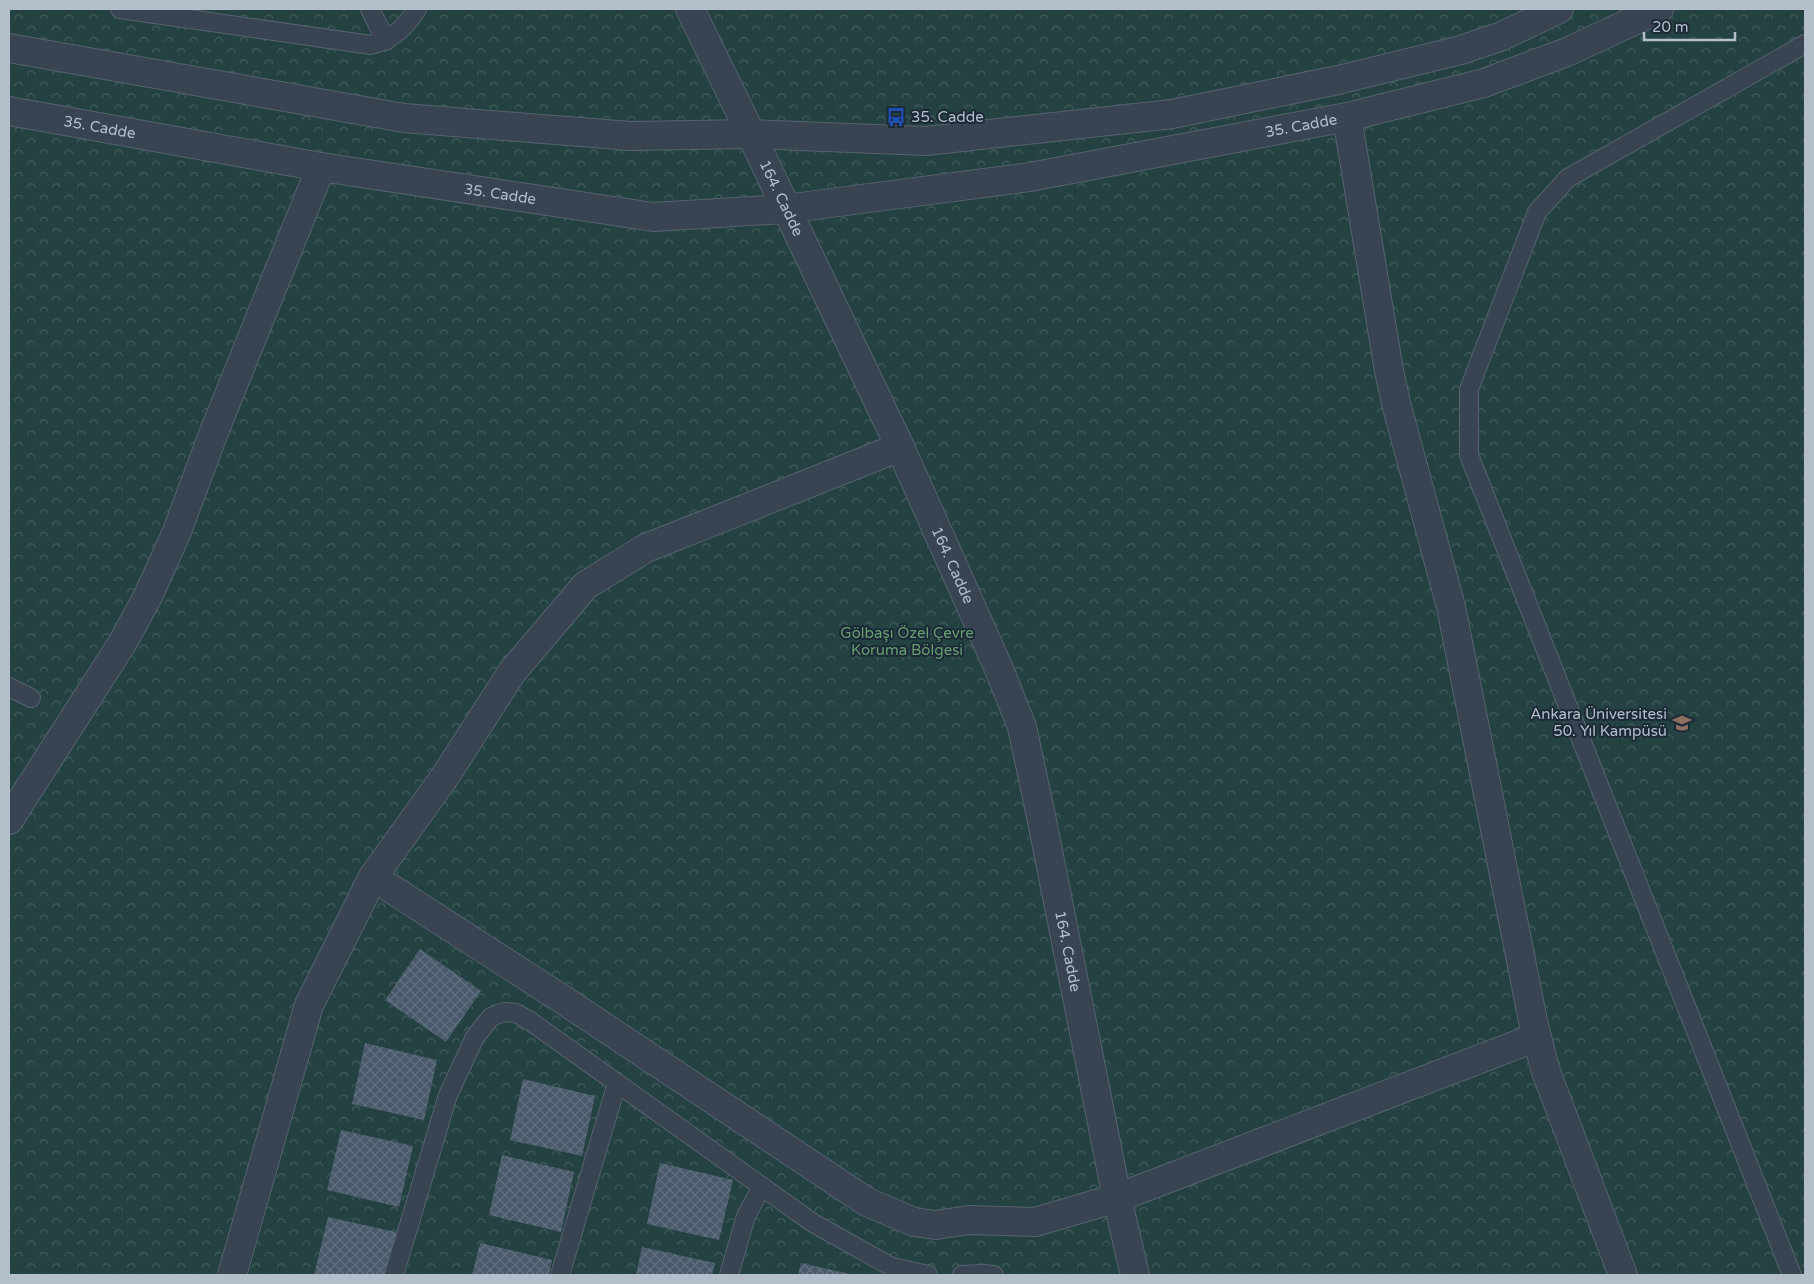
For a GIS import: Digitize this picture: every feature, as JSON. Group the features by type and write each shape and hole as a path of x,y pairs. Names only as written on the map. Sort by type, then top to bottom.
{"street":[{"name":"164. Cadde","path":"690,9 900,447 1000,669 1022,727 1117,1198 1135,1275"},
{"name":"35. Cadde","path":"9,112 321,167 653,217 786,208 1030,177 1346,117 1484,83 1567,52 1659,9"},
{"path":"9,48 404,118 630,136 751,134 926,141 1172,114 1338,80 1462,50 1502,36 1553,10"},
{"path":"1346,117 1389,370 1397,407 1451,607 1537,1037 1545,1069 1623,1275"},
{"path":"9,820 135,623 176,534 214,432 321,167"},
{"path":"232,1275 309,1005 373,877 446,775 512,672 586,585 646,548 900,447"},
{"path":"373,877 565,1001 867,1202 914,1222 936,1225 969,1220 1035,1222 1117,1198 1537,1037"}],"lane":[{"path":"120,9 371,45 386,41 397,33 416,9"},
{"path":"370,9 386,41"},
{"path":"1792,1275 1469,455 1469,390 1537,212 1568,178 1805,44"},
{"path":"9,686 31,698"},
{"path":"394,1275 448,1095 474,1037 491,1017 504,1012 516,1013 530,1021 813,1223 891,1271 928,1275"},
{"path":"560,1275 617,1083"},
{"path":"729,1275 746,1216 762,1186"},
{"path":"962,1275 994,1275"}],"green space":[{"name":"Gölbaşı Özel Çevre Koruma Bölgesi","path":"9,9 1805,9 1805,1275 9,1275"}],"building":[{"path":"420,949 481,991 446,1042 385,1000"},
{"path":"365,1043 437,1060 424,1120 352,1104"},
{"path":"523,1079 595,1096 582,1156 510,1140"},
{"path":"341,1130 413,1146 399,1207 327,1190"},
{"path":"502,1155 574,1172 561,1232 489,1215"},
{"path":"660,1163 733,1180 719,1240 647,1224"},
{"path":"328,1217 400,1233 390,1275 314,1275"},
{"path":"480,1243 552,1260 549,1275 472,1275"},
{"path":"642,1247 715,1263 712,1275 636,1275"},
{"path":"801,1263 850,1274 798,1275"}],"place":[{"name":"35. Cadde","path":"896,117"},
{"name":"Ankara Üniversitesi 50. Yıl Kampüsü","path":"1682,723"}]}
